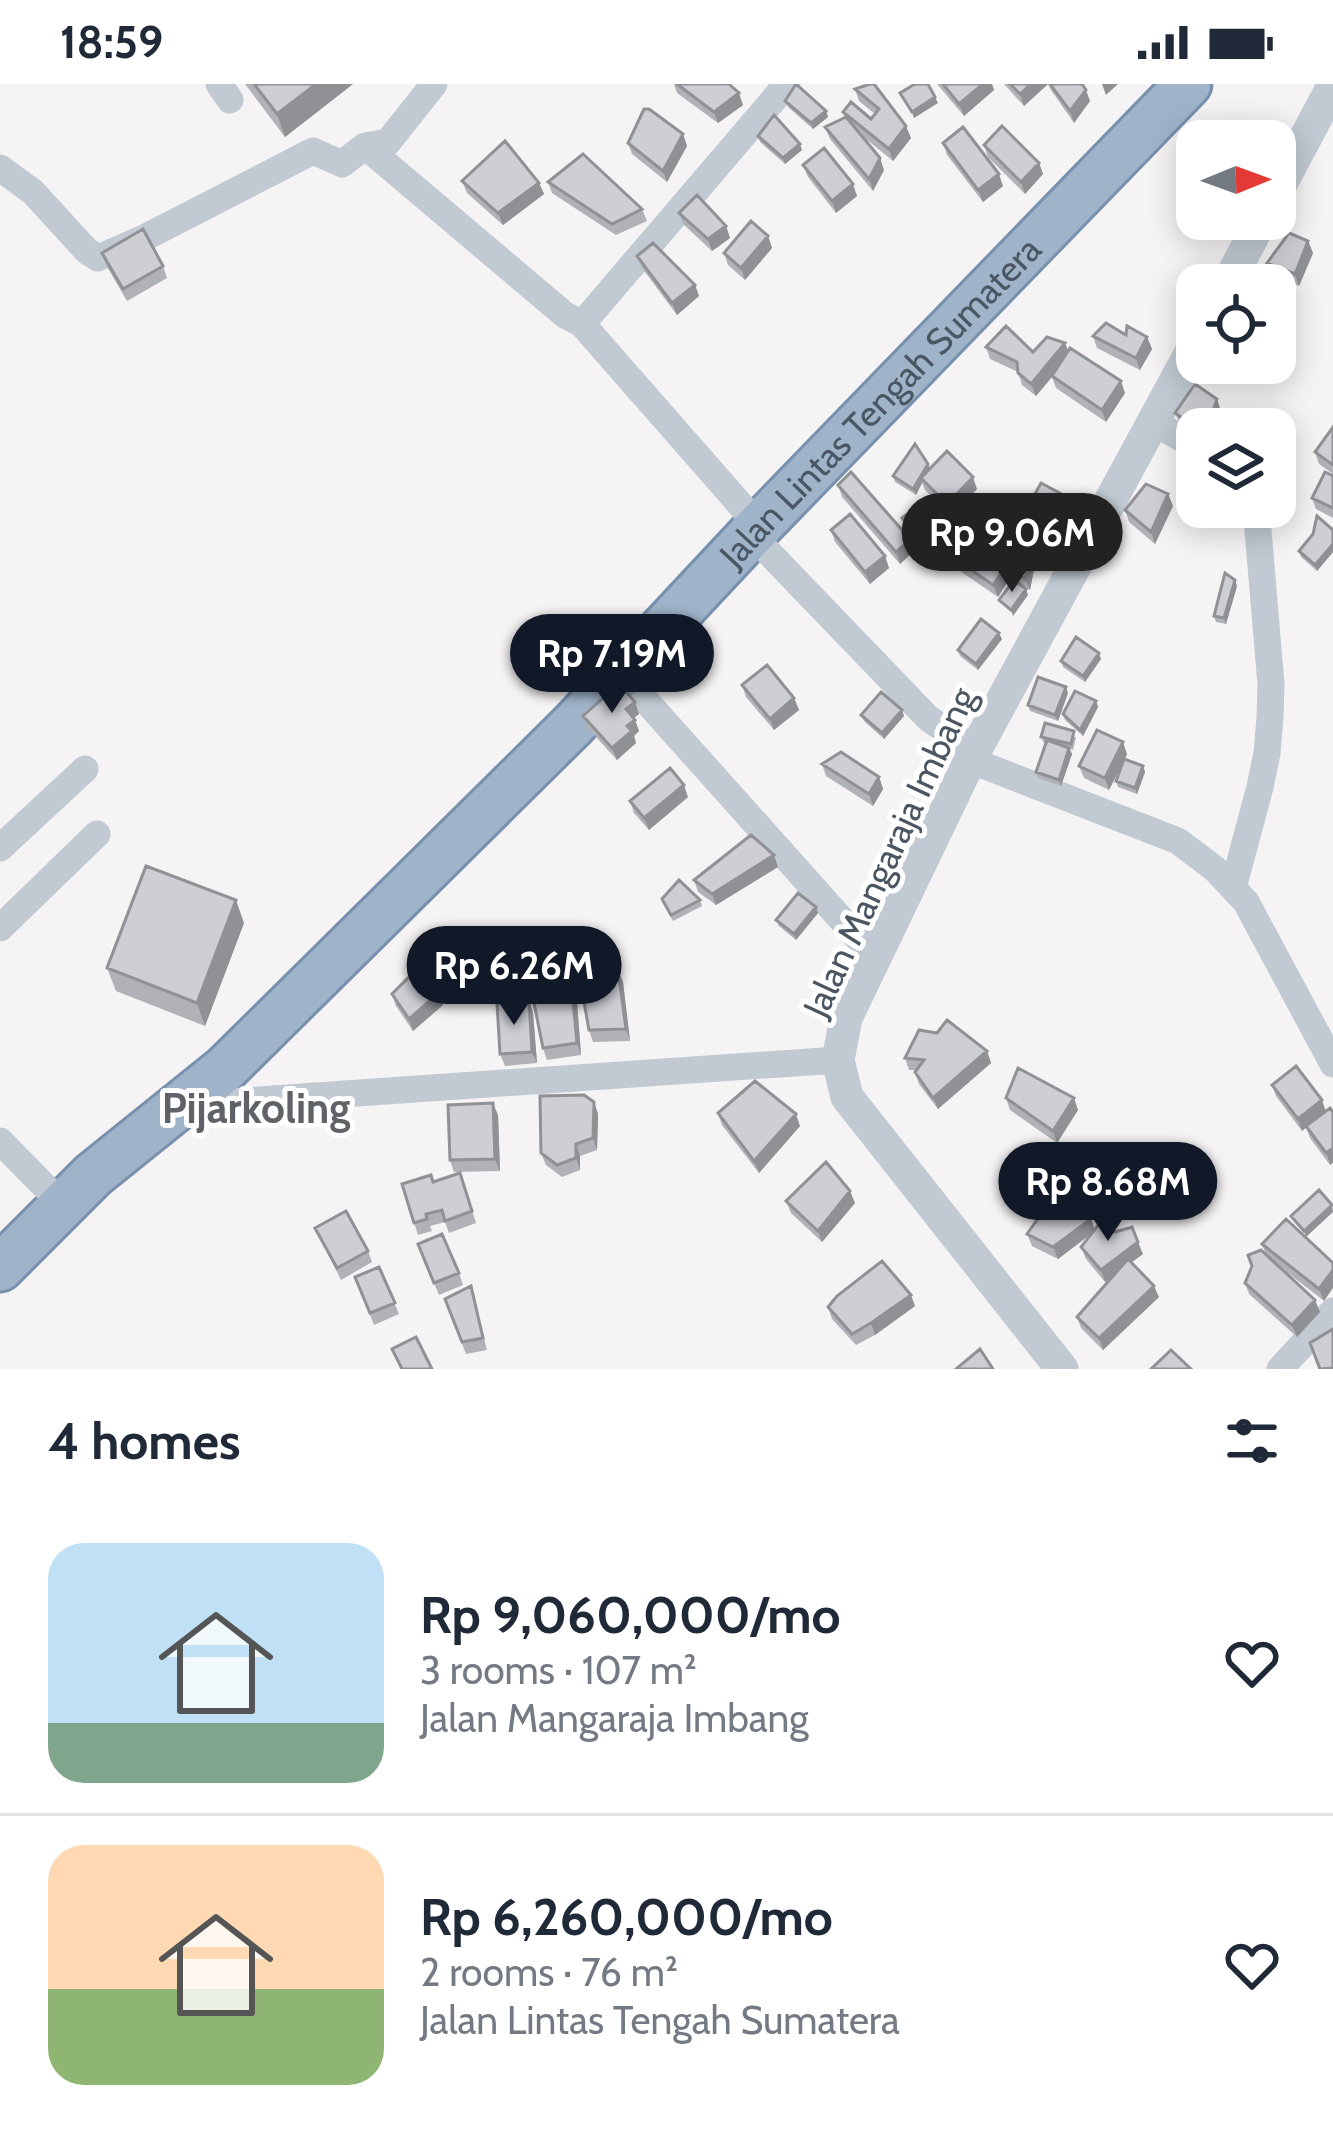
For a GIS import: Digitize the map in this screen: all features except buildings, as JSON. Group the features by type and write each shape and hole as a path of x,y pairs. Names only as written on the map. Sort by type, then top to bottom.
{"highway":[{"name":"Jalan Lintas Tengah Sumatera","path":"0,1268 93,1175 226,1068 622,674 755,530 1188,84"}],"street":[{"path":"0,168 33,192 98,258 313,151 342,164 364,146 388,142 434,84"},
{"path":"582,324 787,84"},
{"path":"1296,156 1333,86"},
{"path":"364,146 565,315 582,324 755,530 928,718 972,755 1178,841 1215,869 1246,902 1333,1064"},
{"name":"Jalan Mangaraja Imbang","path":"1062,1369 848,1097 838,1060 845,1018 972,755 1176,381"},
{"path":"1154,422 1176,435"},
{"path":"1233,888 1260,787 1270,718 1258,528"},
{"path":"622,674 875,957"},
{"path":"0,848 85,769"},
{"path":"0,928 98,834"},
{"path":"179,1105 838,1060"},
{"path":"0,1141 63,1205"},
{"path":"1280,1369 1333,1310"}],"district":[{"name":"Pijarkoling","path":"256,1108"}]}
